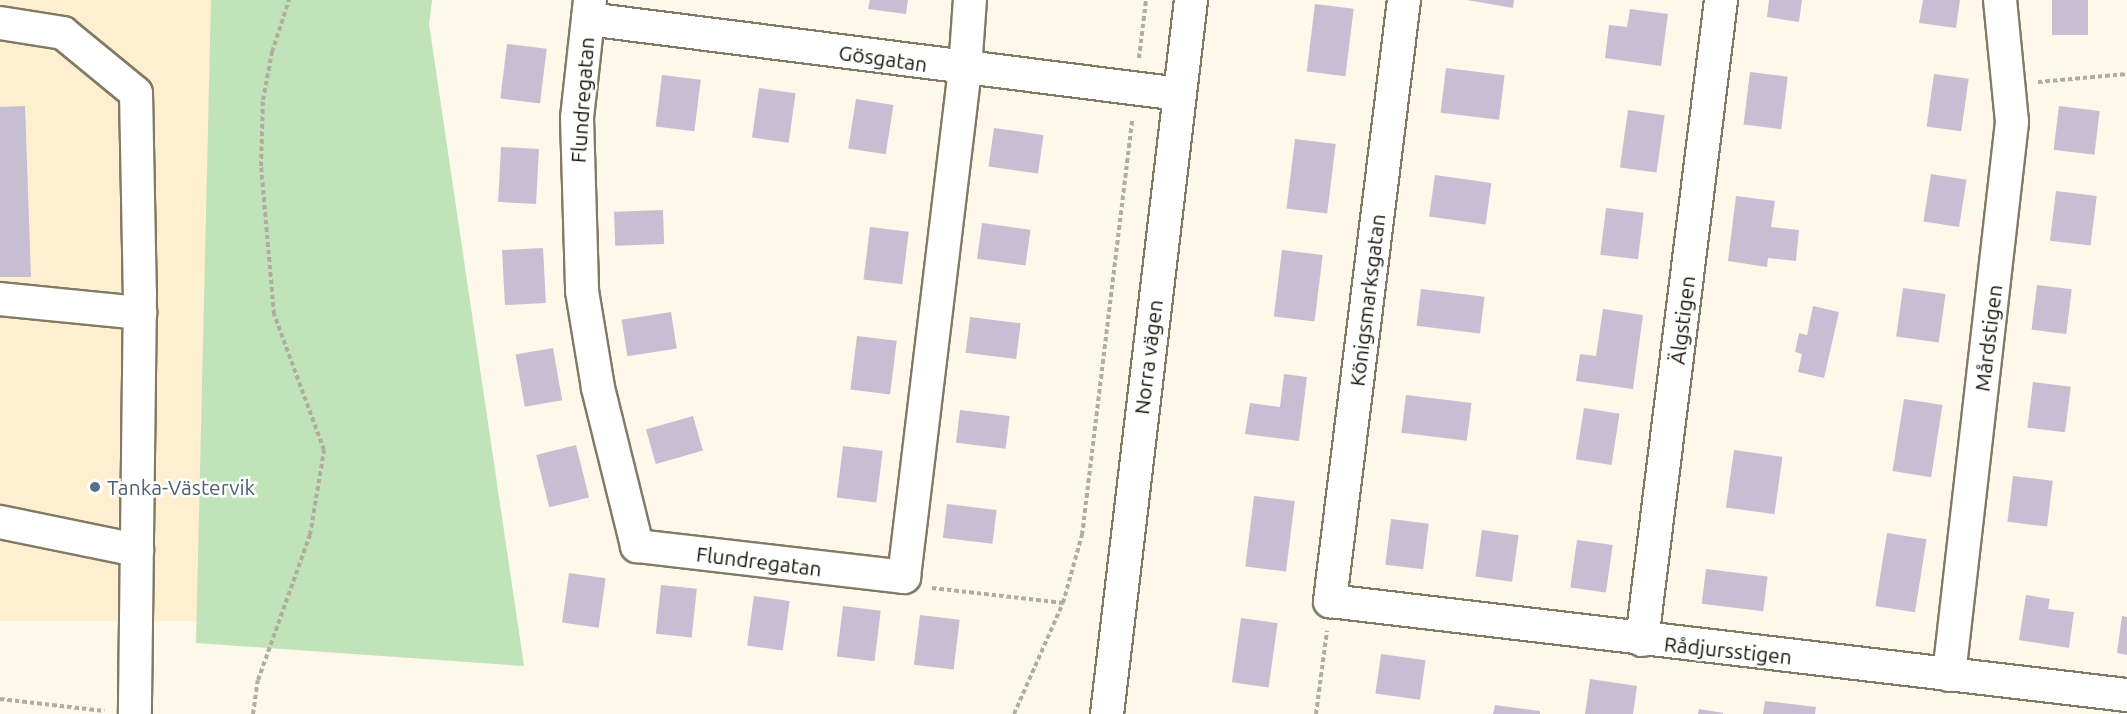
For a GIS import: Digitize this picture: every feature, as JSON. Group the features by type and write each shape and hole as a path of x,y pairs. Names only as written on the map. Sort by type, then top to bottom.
{"street":[{"path":"904,577 965,69 970,0"},
{"name":"Norra vägen","path":"1107,714 1191,0"},
{"name":"Königsmarksgatan","path":"1330,601 1404,0"},
{"name":"Älgstigen","path":"1642,640 1721,0"},
{"name":"Mårdstigen","path":"1949,675 2012,122 2000,0"},
{"name":"Gösgatan","path":"589,9 965,69 1179,94"},
{"name":"Flundregatan","path":"589,9 577,118 582,291 598,388 637,546 904,577"},
{"path":"0,23 63,33 136,93 140,313 137,550 123,713"},
{"path":"0,299 140,313"},
{"path":"0,522 137,550"},
{"name":"Rådjursstigen","path":"1330,601 1642,640 2127,695"}],"path":[{"path":"253,714 258,680 310,535 324,450 274,314 261,166 263,100 272,52 289,0"},
{"path":"1014,714 1063,603 1082,536 1146,0"},
{"path":"2009,85 2127,74"},
{"path":"904,577 920,587 1063,603"},
{"path":"1316,714 1330,601"},
{"path":"0,699 123,713"}],"shaded area":[{"path":"0,0 211,0 211,621 0,621"}],"green space":[{"path":"211,0 432,0 429,24 524,666 196,643"}],"building":[{"path":"870,0 908,0 906,14 868,9"},
{"path":"1467,0 1514,0 1513,8"},
{"path":"1769,0 1802,0 1799,22 1767,17"},
{"path":"1923,0 1960,0 1956,28 1919,23"},
{"path":"2052,0 2088,0 2088,35 2052,35"},
{"path":"1315,4 1354,9 1345,76 1307,71"},
{"path":"1630,9 1668,14 1661,66 1605,58 1609,25 1627,27"},
{"path":"507,44 547,49 540,103 500,99"},
{"path":"1446,68 1505,75 1499,120 1441,113"},
{"path":"1750,72 1788,77 1781,129 1744,125"},
{"path":"1934,74 1969,79 1961,131 1927,126"},
{"path":"662,75 701,80 694,131 656,127"},
{"path":"759,88 796,93 789,143 752,138"},
{"path":"856,99 894,105 886,154 848,148"},
{"path":"25,106 31,277 0,277 0,107"},
{"path":"2059,106 2100,111 2094,155 2054,150"},
{"path":"1628,110 1665,115 1657,173 1620,167"},
{"path":"994,128 1044,135 1038,174 989,167"},
{"path":"1295,139 1336,144 1327,213 1286,208"},
{"path":"501,147 539,149 536,204 498,202"},
{"path":"1931,174 1967,180 1959,227 1923,221"},
{"path":"1435,175 1491,183 1486,225 1429,217"},
{"path":"2056,191 2097,196 2091,246 2050,241"},
{"path":"1736,196 1775,201 1771,227 1799,230 1796,261 1768,258 1767,267 1728,261"},
{"path":"1606,208 1644,213 1638,259 1600,255"},
{"path":"663,210 664,244 615,246 614,212"},
{"path":"982,223 1031,230 1026,265 977,259"},
{"path":"870,227 909,232 902,284 864,280"},
{"path":"543,248 546,303 505,305 502,250"},
{"path":"1282,250 1323,255 1315,321 1274,317"},
{"path":"2037,285 2072,289 2066,334 2032,330"},
{"path":"1903,288 1946,294 1939,343 1896,337"},
{"path":"1421,289 1485,297 1480,334 1416,326"},
{"path":"1813,306 1839,312 1824,378 1798,372 1802,354 1795,352 1799,333 1807,335"},
{"path":"1603,309 1643,315 1633,389 1576,381 1580,354 1596,356"},
{"path":"671,312 677,349 627,356 622,320"},
{"path":"970,317 1021,323 1016,359 966,353"},
{"path":"857,336 897,341 890,394 850,390"},
{"path":"553,348 562,400 525,407 516,355"},
{"path":"1284,374 1307,377 1299,441 1245,434 1250,403 1280,407"},
{"path":"2033,382 2071,387 2065,432 2027,428"},
{"path":"1406,395 1472,403 1467,441 1401,433"},
{"path":"1904,399 1943,405 1931,477 1893,471"},
{"path":"1584,408 1620,414 1611,465 1576,459"},
{"path":"960,410 1010,416 1006,449 956,443"},
{"path":"693,416 703,451 656,464 646,430"},
{"path":"576,445 589,497 549,507 536,455"},
{"path":"843,446 883,451 876,502 837,498"},
{"path":"1734,450 1783,457 1774,514 1726,507"},
{"path":"2013,476 2053,481 2047,527 2007,522"},
{"path":"1254,496 1295,501 1286,571 1245,566"},
{"path":"947,504 997,510 992,544 943,538"},
{"path":"1391,519 1429,524 1423,569 1385,565"},
{"path":"1482,530 1519,535 1512,582 1475,577"},
{"path":"1887,533 1927,539 1915,612 1875,606"},
{"path":"1577,540 1613,545 1606,593 1570,588"},
{"path":"1706,569 1768,577 1763,611 1702,604"},
{"path":"569,573 606,578 599,628 562,623"},
{"path":"661,585 697,589 692,637 656,634"},
{"path":"2026,595 2050,599 2048,609 2074,612 2069,648 2019,640"},
{"path":"754,596 790,601 783,651 747,646"},
{"path":"843,606 881,611 875,661 837,657"},
{"path":"920,615 960,620 954,670 914,665"},
{"path":"2122,616 2127,617 2127,655 2117,653"},
{"path":"1241,618 1278,623 1269,688 1232,682"},
{"path":"1381,654 1426,660 1420,700 1375,694"},
{"path":"1590,679 1637,686 1633,714 1585,714"},
{"path":"1765,701 1816,707 1815,714 1763,714"},
{"path":"1495,705 1540,711 1540,714 1493,714"},
{"path":"1699,709 1723,713 1723,714 1698,714"}],"place":[{"name":"Tanka-Västervik","path":"95,487"}]}
